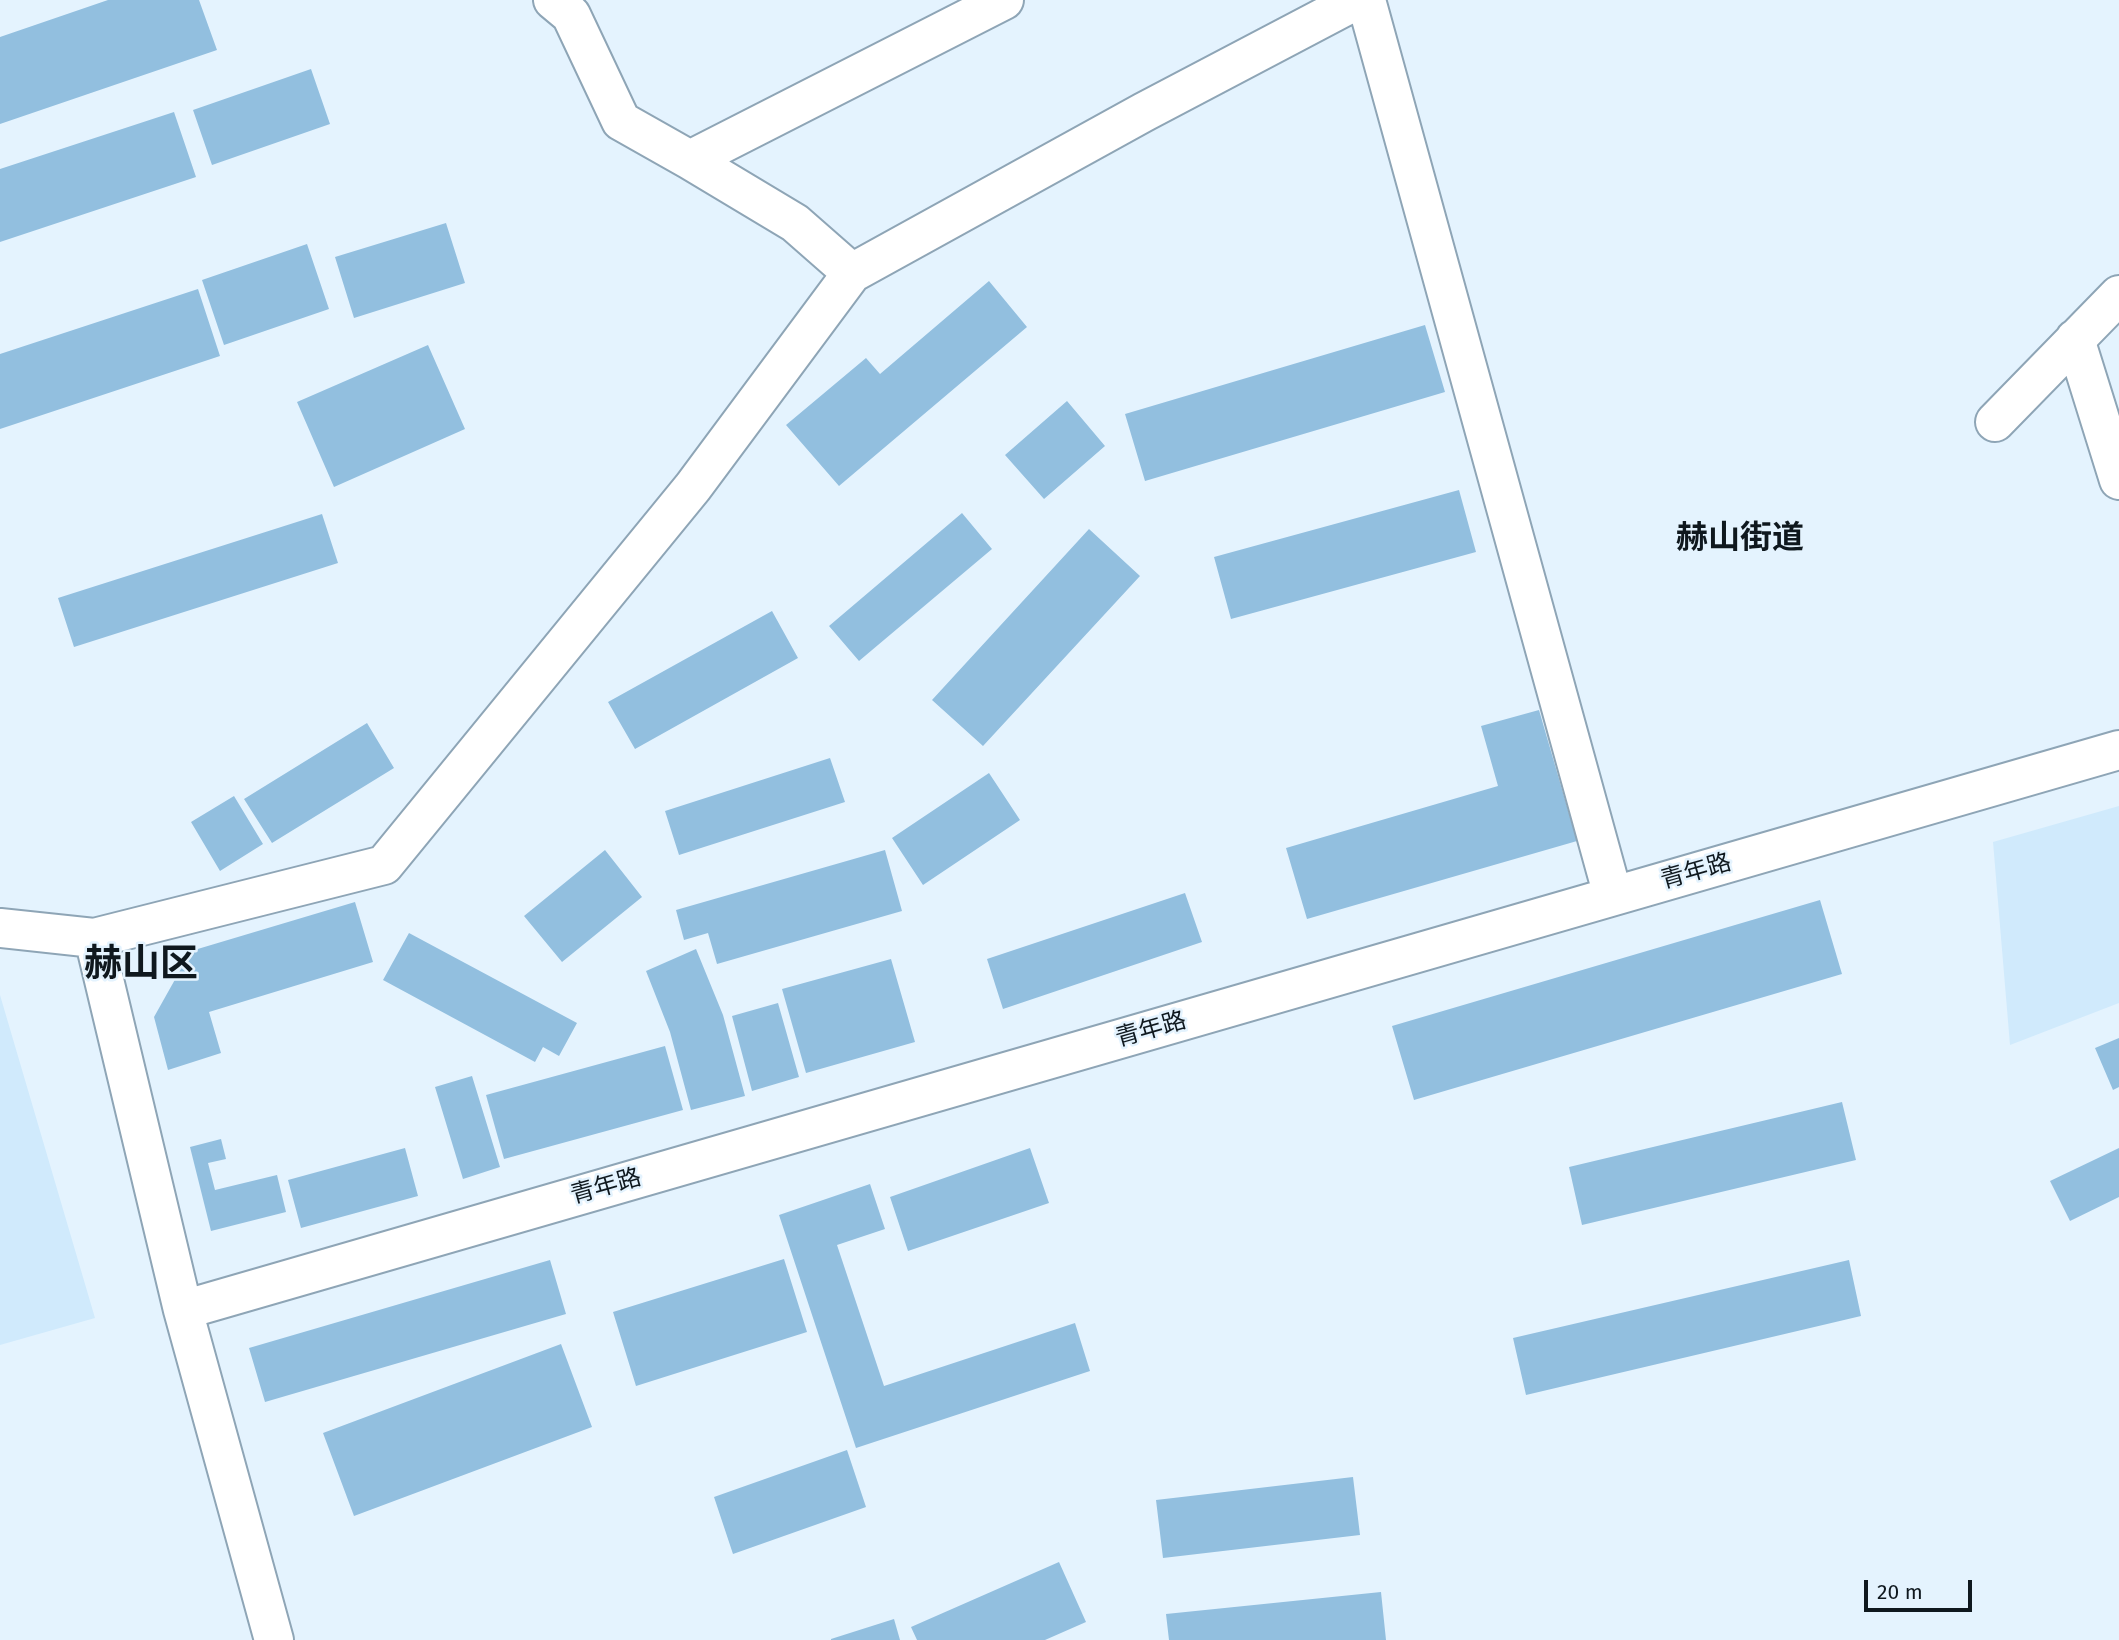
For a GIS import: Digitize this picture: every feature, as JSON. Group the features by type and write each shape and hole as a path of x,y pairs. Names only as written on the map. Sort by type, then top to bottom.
{"street":[{"path":"553,0 571,15 621,121 795,223 852,273"},
{"path":"690,160 1004,0"},
{"path":"0,928 94,938 384,865 693,486 852,273 1144,111 1357,0"},
{"path":"1366,0 1613,896"},
{"path":"1994,422 2119,295"},
{"path":"2075,339 2119,480"},
{"name":"青年路","path":"183,1310 2119,750"},
{"path":"94,938 183,1310 274,1640"}],"shaded area":[{"path":"2119,806 2119,1003 2010,1045 1993,842"},
{"path":"0,995 95,1318 0,1345"}],"building":[{"path":"108,0 199,0 217,50 0,124 0,37"},
{"path":"311,69 330,124 212,165 193,110"},
{"path":"174,112 196,177 0,242 0,169"},
{"path":"446,223 465,283 354,318 335,257"},
{"path":"307,244 329,309 224,345 202,280"},
{"path":"989,281 1027,327 839,486 786,425 866,358 880,374"},
{"path":"198,289 220,356 0,429 0,354"},
{"path":"1425,325 1445,392 1145,481 1125,414"},
{"path":"428,345 465,429 334,487 297,402"},
{"path":"1067,401 1105,446 1044,499 1005,455"},
{"path":"1459,490 1476,552 1231,619 1214,557"},
{"path":"962,513 992,549 859,661 829,626"},
{"path":"322,514 338,563 74,647 58,598"},
{"path":"1089,529 1140,576 983,746 932,700"},
{"path":"772,611 798,658 635,749 608,702"},
{"path":"1539,710 1577,841 1307,919 1286,848 1498,786 1481,726"},
{"path":"367,723 394,768 272,843 244,799"},
{"path":"830,758 845,802 679,855 665,811"},
{"path":"989,773 1020,820 923,885 892,838"},
{"path":"234,796 263,844 220,871 191,822"},
{"path":"605,850 642,897 562,962 524,916"},
{"path":"885,850 902,911 717,964 708,933 684,940 676,910"},
{"path":"1185,893 1202,942 1003,1009 987,959"},
{"path":"1820,900 1842,974 1414,1100 1392,1026"},
{"path":"355,902 373,962 209,1012 221,1053 168,1070 154,1017 191,951"},
{"path":"409,933 577,1023 559,1056 543,1047 535,1062 383,980"},
{"path":"696,949 723,1015 745,1096 691,1110 670,1032 646,971"},
{"path":"891,959 915,1042 806,1073 782,989"},
{"path":"778,1003 799,1077 752,1091 732,1016"},
{"path":"2119,1038 2119,1087 2113,1090 2095,1048"},
{"path":"665,1046 683,1110 504,1159 486,1095"},
{"path":"472,1076 500,1167 463,1179 435,1087"},
{"path":"1842,1102 1856,1160 1582,1225 1569,1167"},
{"path":"221,1139 226,1159 208,1163 215,1190 277,1175 286,1212 211,1231 190,1147"},
{"path":"405,1148 418,1196 301,1228 288,1180"},
{"path":"1030,1148 1049,1203 908,1251 890,1197"},
{"path":"2119,1148 2119,1197 2070,1221 2050,1181"},
{"path":"870,1184 885,1229 837,1245 884,1386 1075,1323 1090,1371 856,1448 779,1215"},
{"path":"784,1259 807,1332 636,1386 613,1312"},
{"path":"550,1260 566,1314 265,1402 249,1348"},
{"path":"1849,1260 1861,1316 1526,1395 1513,1338"},
{"path":"561,1344 592,1427 354,1516 323,1433"},
{"path":"847,1450 866,1507 733,1554 714,1497"},
{"path":"1353,1477 1360,1535 1163,1558 1156,1500"},
{"path":"1059,1562 1086,1622 1045,1640 917,1640 911,1627"},
{"path":"1381,1592 1386,1640 1169,1640 1166,1614"},
{"path":"894,1619 900,1640 831,1640 831,1639"}],"district":[{"name":"赫山街道","path":"1740,539"},
{"name":"赫山区","path":"141,965"}]}
